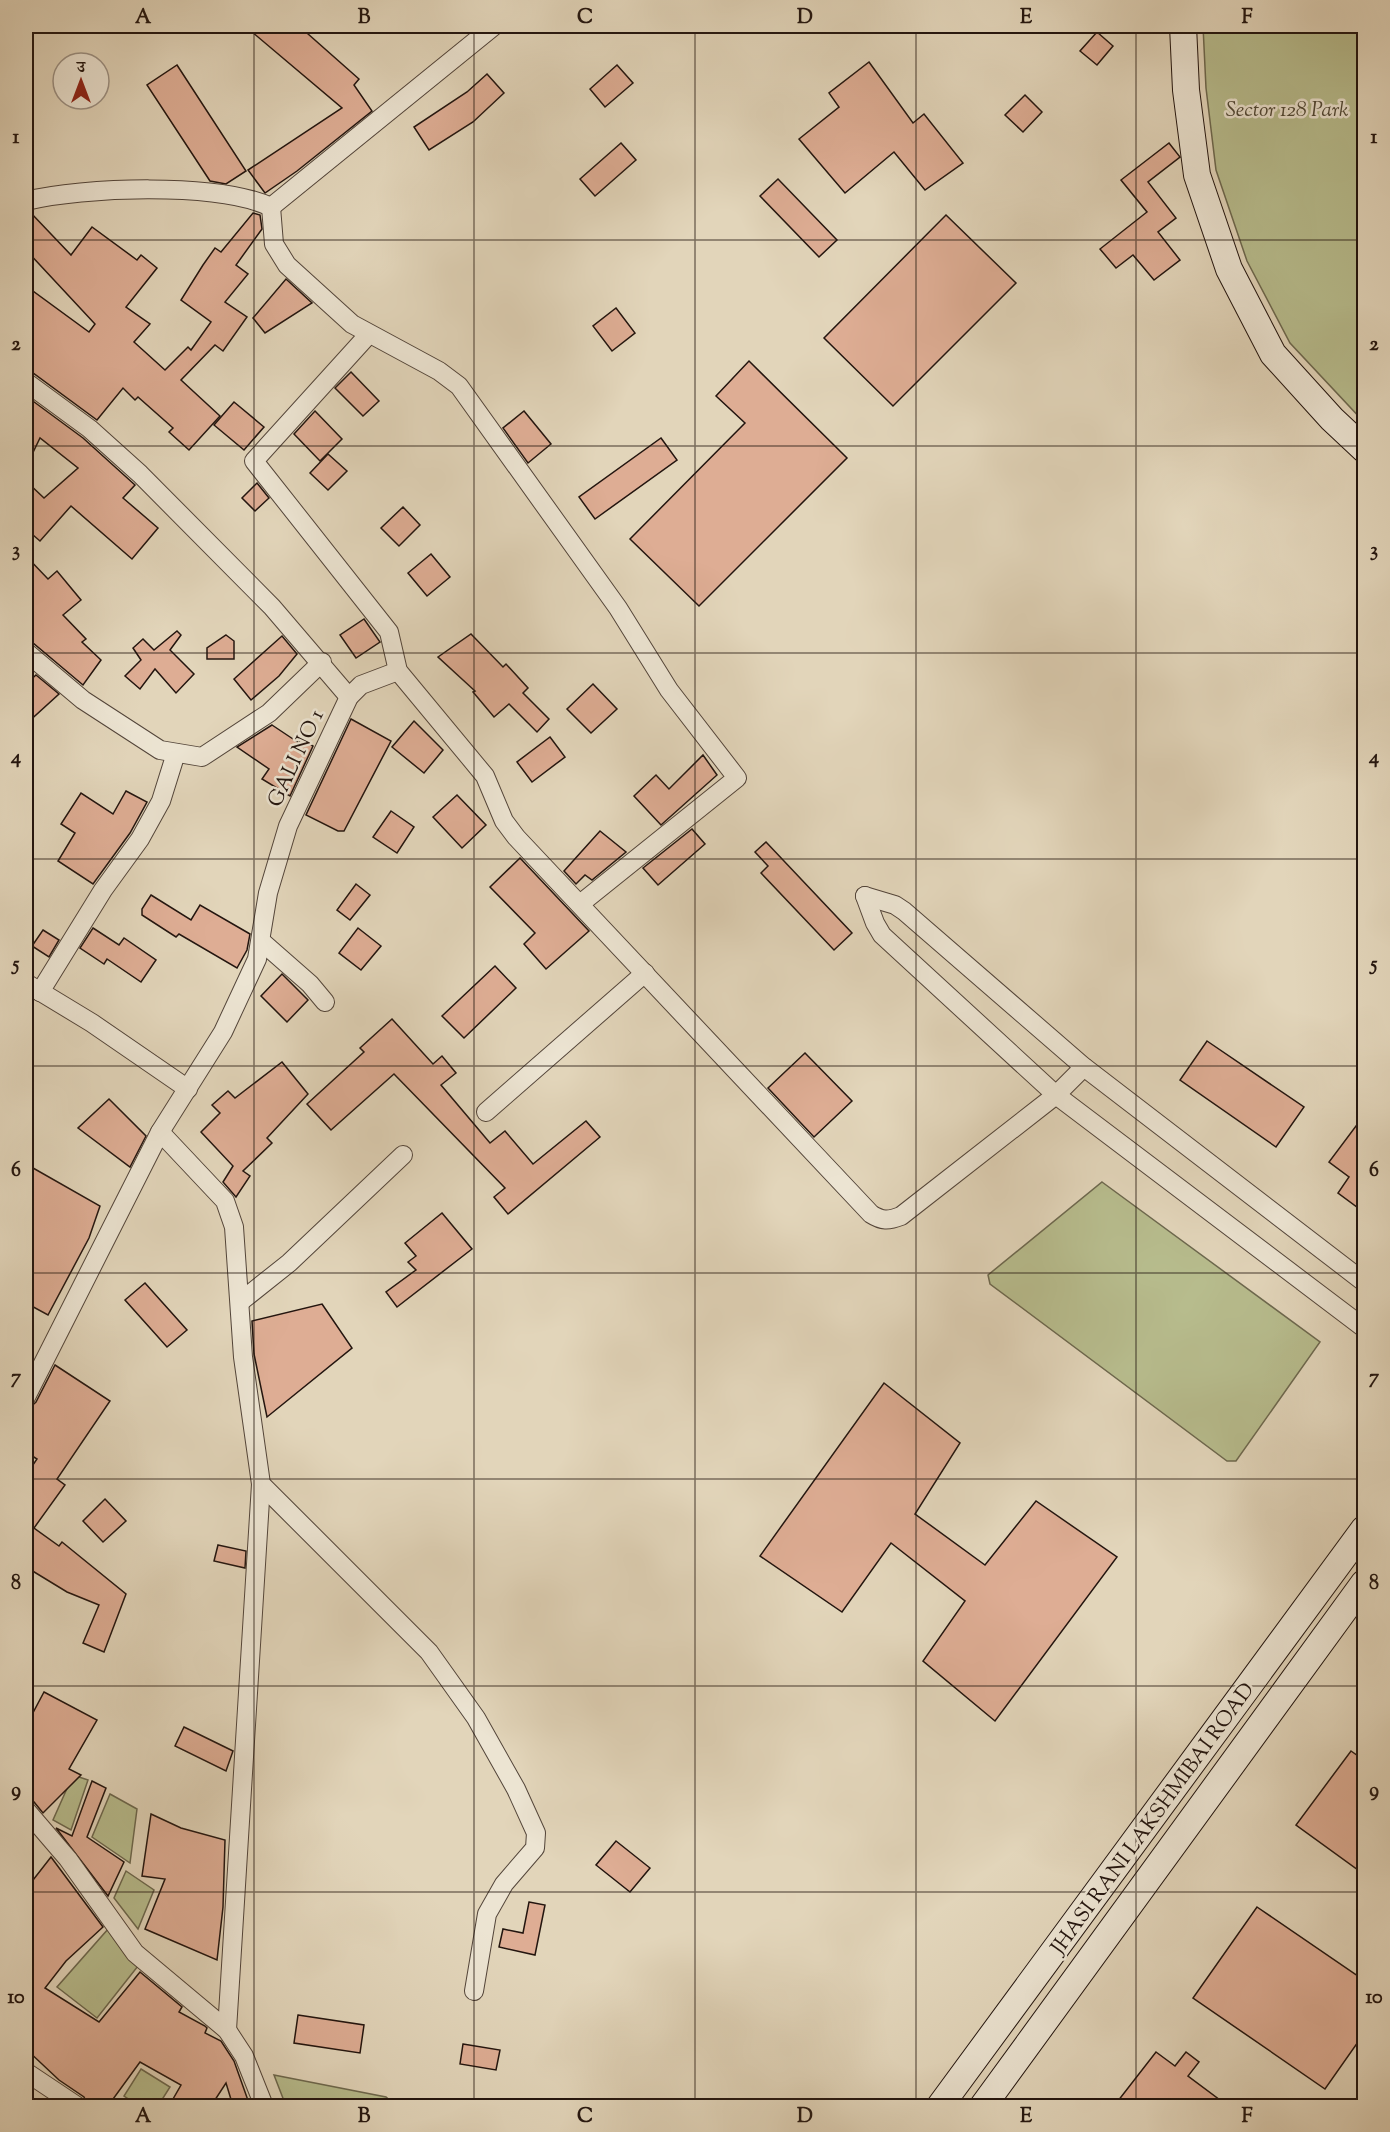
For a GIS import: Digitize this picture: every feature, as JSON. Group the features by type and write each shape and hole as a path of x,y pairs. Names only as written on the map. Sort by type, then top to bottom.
{"main road":[{"path":"1183,26 1186,90 1197,175 1229,269 1273,354 1332,419 1365,449"},
{"name":"JHASI RANI LAKSHMIBAI ROAD","path":"940,2106 1365,1529"},
{"name":"JHASI RANI LAKSHMIBAI ROAD","path":"983,2106 1365,1583"}],"street":[{"path":"271,207 494,26"},
{"path":"26,201 57,194 159,190 254,199 271,207"},
{"path":"271,207 274,244 279,256 352,324 439,371 459,386 618,608 669,690 737,778 580,904"},
{"path":"369,334 254,461 389,632 398,671 485,776 504,821 510,829 758,1096 879,1220 889,1221 901,1216 1056,1095 1084,1067"},
{"path":"26,382 90,429 140,474 272,607 322,662 349,697"},
{"path":"26,652 83,700 159,750 202,757 269,713 322,662"},
{"name":"GALI NO 1","path":"26,1397 159,1132 223,1032 257,959 268,893 288,826 349,697 361,685 398,671"},
{"path":"176,753 161,801 140,839 29,986 92,1023 188,1089"},
{"path":"1365,1282 1084,1067 904,911 865,896 882,935 1056,1095 1365,1328"},
{"path":"261,941 310,984 325,1002"},
{"path":"486,1112 645,973"},
{"path":"159,1132 225,1201 234,1227 243,1357 261,1484 223,2027"},
{"path":"240,1302 289,1263 403,1155"},
{"path":"261,1484 429,1652 494,1748 536,1833 535,1848 504,1884 487,1914 474,1991"},
{"path":"26,1810 68,1859 135,1953 223,2027 244,2056 264,2106"},
{"path":"26,2072 77,2106"}],"green space":[{"name":"Sector 128 Park","path":"1203,26 1364,26 1364,422 1290,343 1247,261 1216,170 1206,88"},
{"path":"1102,1182 1320,1342 1236,1461 1227,1461 990,1284 988,1275"},
{"path":"73,1775 88,1780 71,1830 53,1820"},
{"path":"110,1794 137,1809 130,1863 92,1837"},
{"path":"126,1871 154,1890 138,1929 114,1898"},
{"path":"109,1928 138,1966 97,2018 57,1987"},
{"path":"141,2069 170,2087 158,2106 139,2106 124,2096"},
{"path":"274,2075 386,2097 396,2106 286,2106"}],"building":[{"path":"245,26 299,26 359,79 354,85 372,111 297,171 265,193 248,170 342,108"},
{"path":"1097,32 1113,46 1097,65 1080,51"},
{"path":"869,62 913,123 924,114 963,163 925,190 894,152 845,193 799,139 839,107 829,93"},
{"path":"177,65 246,171 226,184 210,181 147,85"},
{"path":"617,65 633,83 605,107 590,89"},
{"path":"487,74 504,93 473,122 429,150 414,127 467,92"},
{"path":"1025,95 1042,112 1023,132 1005,115"},
{"path":"621,143 636,160 595,196 580,179"},
{"path":"1169,143 1180,157 1148,182 1176,218 1158,232 1180,260 1154,280 1133,255 1116,268 1100,249 1147,212 1121,180"},
{"path":"778,179 837,240 819,257 760,196"},
{"path":"26,212 30,212 71,255 92,227 137,260 141,255 157,268 126,307 150,324 134,342 165,370 188,347 191,350 211,322 181,300 215,248 221,252 253,213 260,215 262,229 236,265 248,274 225,302 247,317 223,351 215,345 181,380 220,416 189,450 169,432 173,428 138,397 135,400 123,388 97,420 33,373 26,371 26,286 89,332 95,324 26,250"},
{"path":"946,215 1016,283 893,406 824,338"},
{"path":"286,279 312,303 265,333 253,318"},
{"path":"616,308 635,333 612,351 593,326"},
{"path":"749,361 847,458 699,606 630,539 745,423 716,396"},
{"path":"351,372 379,401 363,416 335,388"},
{"path":"26,396 83,438 135,485 123,498 158,528 132,559 71,506 40,541 26,529 26,481 44,498 78,468 40,438 26,467"},
{"path":"234,402 264,427 244,450 214,425"},
{"path":"315,411 342,439 320,461 294,434"},
{"path":"524,411 551,444 528,463 503,428"},
{"path":"661,438 677,460 595,519 579,497"},
{"path":"328,454 347,471 328,490 310,473"},
{"path":"257,483 269,498 255,511 242,498"},
{"path":"403,507 420,525 399,546 381,528"},
{"path":"431,554 450,577 427,596 408,573"},
{"path":"26,556 48,579 57,571 81,600 63,615 86,639 82,642 101,660 83,685 33,643 26,641"},
{"path":"364,619 380,642 356,658 340,635"},
{"path":"177,631 181,635 170,650 194,674 176,693 155,669 140,689 125,676 141,660 133,648 143,639 154,650"},
{"path":"471,634 503,667 506,664 528,688 523,693 549,719 537,732 509,704 494,717 473,692 475,691 438,657"},
{"path":"226,635 234,641 234,659 207,659 207,648"},
{"path":"282,636 297,654 279,676 251,700 234,679"},
{"path":"36,675 59,694 26,724 26,684"},
{"path":"593,684 617,709 591,733 567,709"},
{"path":"351,719 391,741 344,831 338,831 306,815"},
{"path":"414,721 443,750 424,773 392,747"},
{"path":"272,725 299,743 301,739 313,746 290,796 262,779 269,769 237,747"},
{"path":"550,737 565,757 532,782 517,762"},
{"path":"703,755 717,775 661,825 634,796 656,775 669,789"},
{"path":"126,791 147,802 130,833 93,884 58,861 75,833 61,824 81,793 113,814"},
{"path":"457,795 486,825 462,848 433,817"},
{"path":"391,811 414,827 397,853 373,837"},
{"path":"692,829 705,844 658,885 643,868"},
{"path":"600,831 626,852 592,880 585,875 576,884 564,871"},
{"path":"766,842 852,933 834,950 761,873 768,866 755,852"},
{"path":"520,858 589,931 546,969 524,944 535,933 490,887"},
{"path":"356,884 370,895 350,920 337,910"},
{"path":"151,895 191,920 200,905 250,934 247,950 237,968 179,934 176,937 142,915 142,909"},
{"path":"93,928 119,945 124,938 156,960 141,982 107,959 104,964 80,948"},
{"path":"358,928 381,946 361,970 339,953"},
{"path":"43,930 59,940 49,957 32,946"},
{"path":"495,966 516,988 464,1038 442,1016"},
{"path":"282,974 308,1000 287,1022 261,996"},
{"path":"392,1019 433,1064 442,1056 456,1073 441,1085 490,1143 505,1131 533,1164 586,1121 600,1137 508,1214 494,1197 505,1188 394,1074 331,1130 307,1104 364,1052 360,1048"},
{"path":"1207,1041 1304,1107 1276,1147 1180,1080"},
{"path":"805,1053 852,1101 814,1137 768,1088"},
{"path":"282,1062 308,1094 267,1138 272,1143 243,1171 250,1176 236,1197 223,1182 233,1166 201,1132 220,1113 212,1105 228,1091 235,1098"},
{"path":"109,1099 146,1136 130,1167 78,1128"},
{"path":"1365,1114 1365,1213 1338,1193 1349,1177 1329,1162"},
{"path":"26,1164 100,1206 89,1238 48,1315 26,1303"},
{"path":"442,1213 472,1249 397,1307 386,1292 416,1270 408,1262 416,1256 405,1243"},
{"path":"145,1283 187,1330 167,1347 125,1300"},
{"path":"322,1304 352,1348 267,1417 254,1354 252,1321"},
{"path":"55,1365 110,1401 57,1479 65,1485 34,1528 59,1546 62,1542 126,1594 104,1652 83,1643 99,1605 67,1592 26,1567 26,1475 37,1459 26,1452 26,1411 36,1402"},
{"path":"884,1383 960,1443 915,1514 985,1565 1036,1501 1117,1557 995,1721 923,1661 965,1601 891,1543 842,1612 760,1556"},
{"path":"105,1499 126,1521 103,1542 83,1521"},
{"path":"218,1545 246,1551 245,1568 214,1561"},
{"path":"44,1692 97,1720 69,1769 81,1775 43,1813 34,1802 26,1799 26,1726"},
{"path":"184,1727 233,1751 226,1771 175,1746"},
{"path":"1351,1751 1365,1761 1365,1875 1296,1825"},
{"path":"92,1781 106,1788 87,1837 124,1862 108,1896 56,1828 72,1836"},
{"path":"151,1814 181,1828 225,1840 223,1907 217,1960 145,1929 165,1879 142,1876"},
{"path":"616,1841 650,1868 630,1892 596,1865"},
{"path":"51,1857 103,1927 66,1961 45,1988 99,2022 140,1972 182,2007 179,2012 205,2026 207,2028 205,2033 221,2041 234,2061 250,2106 233,2106 226,2083 211,2106 169,2106 181,2085 140,2062 108,2106 88,2106 84,2097 59,2080 26,2049 26,1889"},
{"path":"529,1902 545,1905 535,1955 499,1947 503,1929 523,1933"},
{"path":"1257,1907 1365,1981 1365,2032 1325,2089 1193,1998"},
{"path":"298,2015 364,2025 360,2053 294,2043"},
{"path":"463,2044 500,2050 496,2070 460,2064"},
{"path":"1156,2052 1175,2066 1186,2052 1199,2062 1188,2076 1228,2106 1114,2106"}]}
